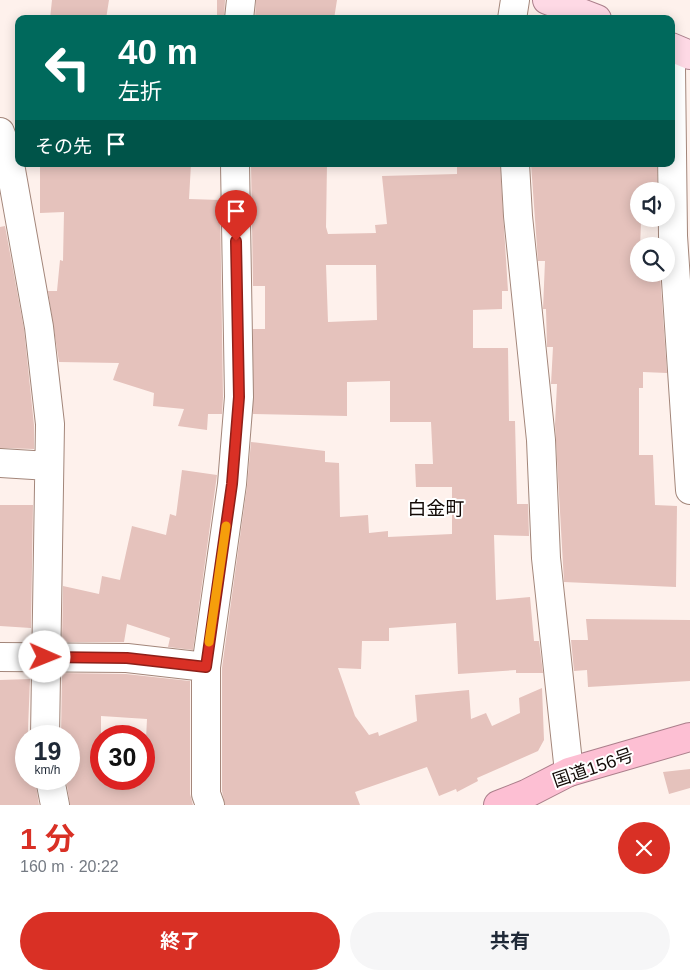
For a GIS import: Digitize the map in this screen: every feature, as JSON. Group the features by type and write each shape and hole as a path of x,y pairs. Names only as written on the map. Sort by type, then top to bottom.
{"highway":[{"name":"国道156号","path":"498,805 528,800 569,772 690,737"}],"main road":[{"path":"548,0 587,15"},
{"path":"675,49 690,55"}],"street":[{"path":"239,15 241,0"},
{"path":"513,15 515,0"},
{"path":"0,132 8,153 39,327 50,424 45,725"},
{"path":"210,805 206,794 206,667 232,484 239,397 235,167"},
{"path":"515,167 518,216 541,440 546,558 569,772"},
{"path":"672,167 673,236 690,490"},
{"path":"0,463 49,466"},
{"path":"0,657 127,658 206,667"},
{"path":"52,790 54,805"}],"building":[{"path":"52,0 109,0 107,15 50,15"},
{"path":"217,0 225,0 224,15 217,15"},
{"path":"256,0 337,0 335,15 255,15"},
{"path":"40,167 191,167 189,199 220,200 223,397 222,414 208,414 207,430 178,426 184,409 153,406 154,393 113,380 119,363 59,362 48,291 57,291 60,260 63,261 64,212 40,213"},
{"path":"251,167 327,167 326,227 328,234 376,233 375,225 387,224 382,176 457,174 457,167 500,167 508,291 502,291 502,309 473,310 473,348 508,348 509,421 515,421 517,504 528,504 529,536 494,535 496,600 530,597 534,641 539,641 543,673 516,673 516,670 458,674 456,623 389,628 389,641 362,641 361,669 338,668 355,716 369,735 378,732 379,736 417,721 415,695 469,690 471,719 486,713 492,726 520,713 519,698 542,688 544,740 538,751 477,778 478,781 457,792 456,789 439,796 427,767 355,792 360,805 225,805 222,791 222,668 247,486 251,442 325,451 325,462 339,463 340,517 368,515 369,533 388,531 388,537 452,534 452,487 416,487 415,464 433,464 431,422 390,422 390,381 347,382 347,416 253,414 253,329 265,329 265,286 253,286","holes":["326,265 376,265 377,320 328,322"]},
{"path":"531,167 657,167 657,182 630,182 630,227 641,227 640,237 630,237 630,282 661,282 667,373 643,372 643,388 639,388 639,455 653,455 655,505 677,506 676,587 564,582 555,424 557,384 551,384 553,347 547,347 546,309 543,309 545,261 538,261"},
{"path":"5,226 24,329 34,425 34,449 0,448 0,227"},
{"path":"182,470 217,475 193,650 168,647 170,638 127,624 124,642 62,642 63,586 99,594 102,576 120,580 132,526 166,535 170,514 176,516"},
{"path":"0,505 33,505 31,628 0,626"},
{"path":"586,619 690,620 690,681 588,687 587,670 574,671 571,640 588,640"},
{"path":"62,673 126,674 190,681 190,794 193,805 70,805 68,790 80,790 80,725 61,725"},
{"path":"30,679 28,725 15,725 15,790 37,790 39,805 0,805 0,680"},
{"path":"690,769 690,788 669,794 663,772"}],"slow traffic":[{"path":"209,642 226,526"}],"district":[{"name":"白金町","path":"436,508"}],"route":[{"path":"45,657 127,658 206,667 232,484 239,397 236,241"}]}
